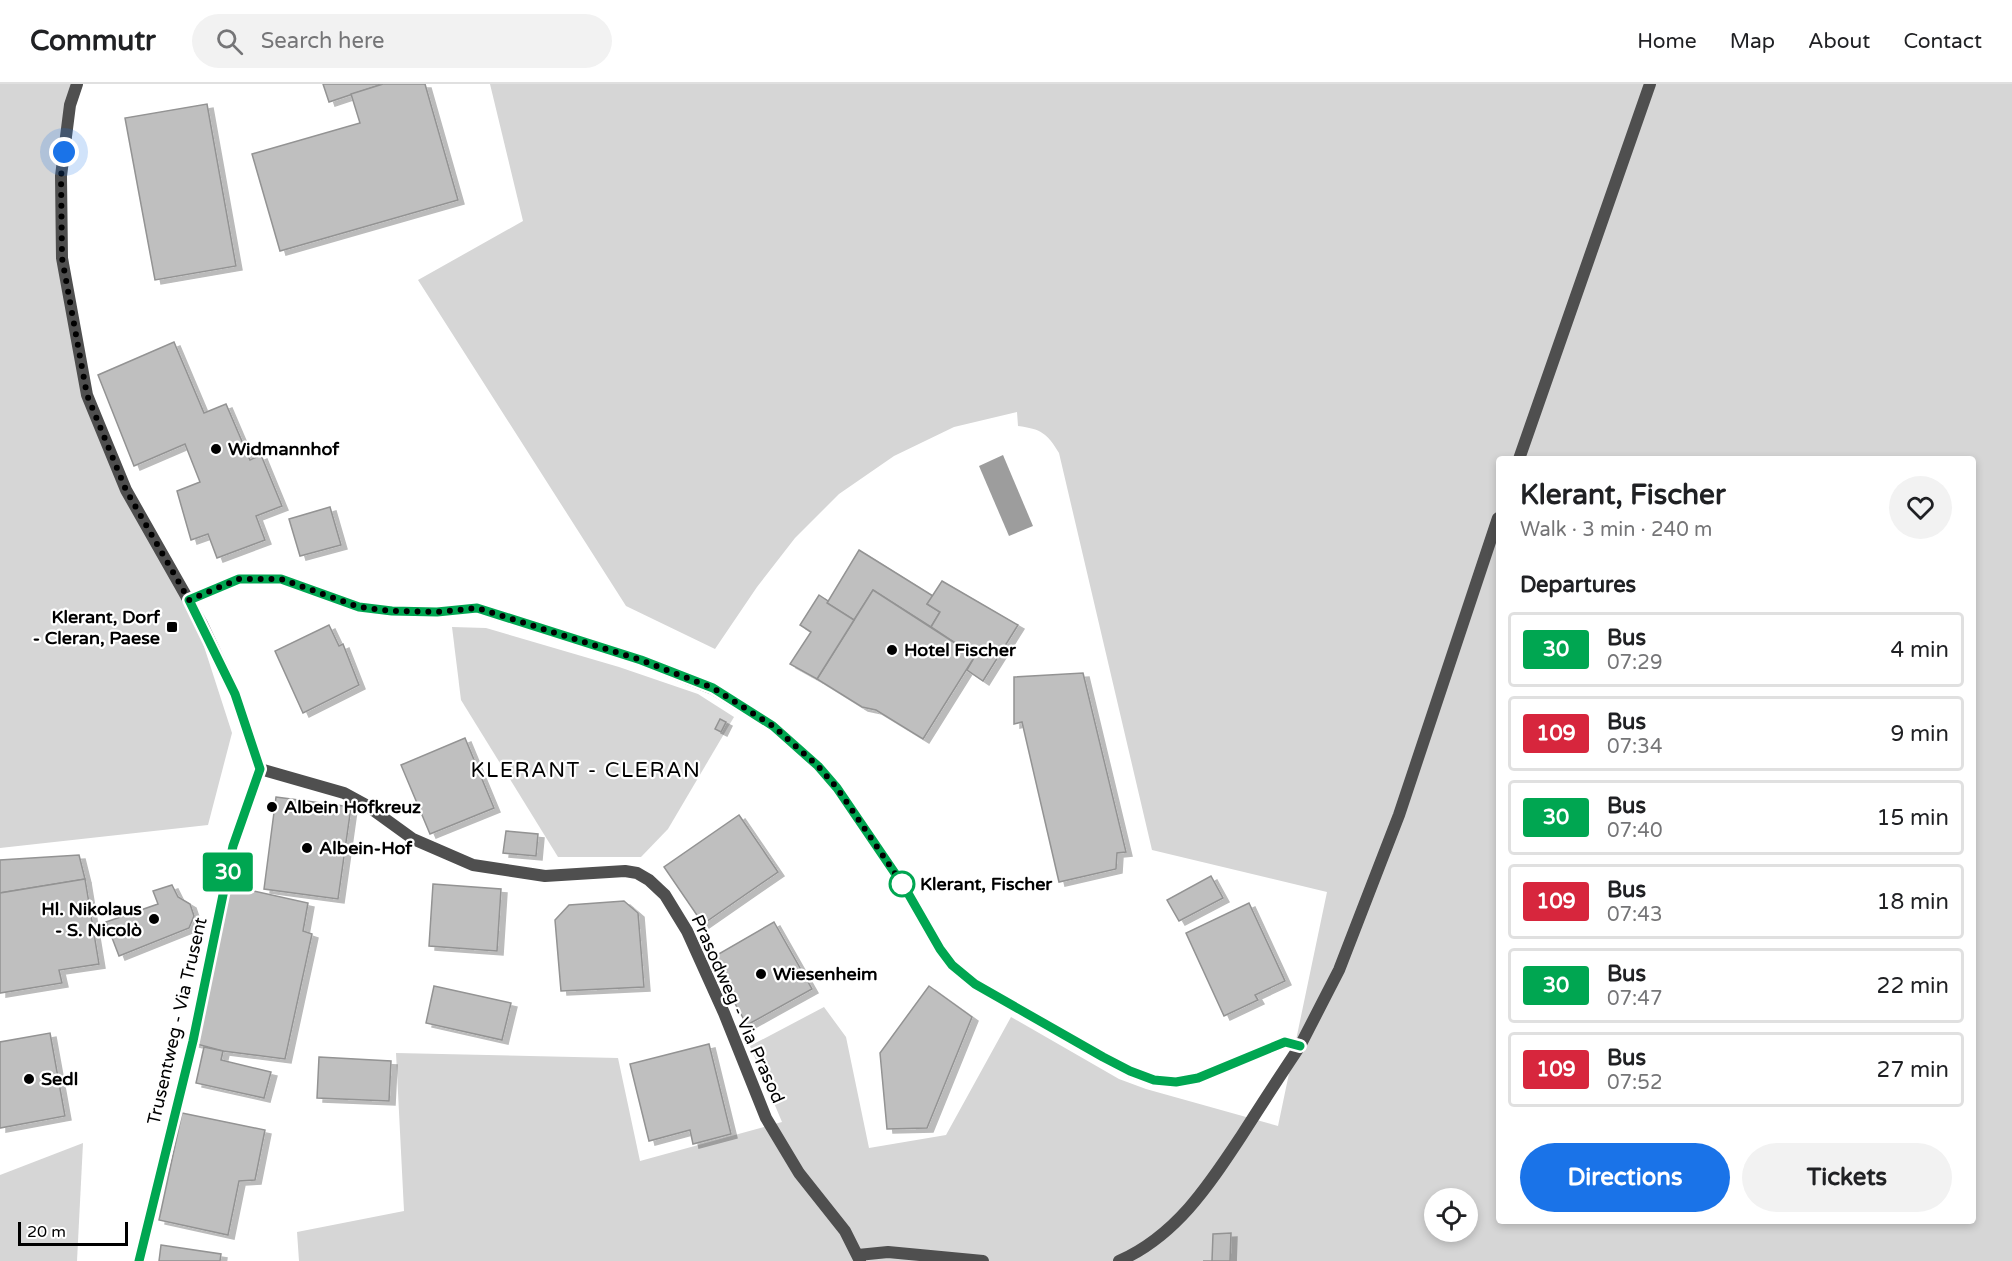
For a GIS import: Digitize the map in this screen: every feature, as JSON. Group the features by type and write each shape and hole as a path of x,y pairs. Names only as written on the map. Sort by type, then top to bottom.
{"street":[{"path":"77,84 70,105 61,176 62,258 87,395 126,490 189,600 235,694 260,769"},
{"path":"1520,456 1650,84"},
{"path":"1119,1261 1137,1253 1156,1240 1204,1191 1300,1046 1339,970 1399,815 1496,524"},
{"path":"189,600 239,579 281,579 359,607 392,611 437,612 477,608 641,660 713,688 773,726 818,766 837,788 905,888 940,949 952,965 975,984 1103,1057 1154,1080 1176,1082 1198,1078 1285,1042 1300,1046"},
{"name":"Prasodweg - Via Prasod","path":"260,769 344,792 413,838 473,865 545,876 625,871 637,873 649,880 665,895 687,931 724,1013 766,1118 799,1173 845,1231 859,1258"},
{"name":"Trusentweg - Via Trusent","path":"139,1261 193,1041 233,846 260,769"},
{"path":"859,1258 888,1252 983,1261"}],"shaded area":[{"path":"0,84 77,84 70,105 62,258 87,395 126,490 189,600 232,733 208,825 0,848"},
{"path":"490,84 2012,84 2012,1261 299,1261 297,1232 404,1211 396,1053 618,1058 640,1161 782,1122 750,1046 824,1007 846,1037 869,1148 946,1135 1011,1017 1119,1079 1146,1089 1278,1126 1327,892 1152,850 1059,453 1043,433 1018,426 1017,412 954,427 894,456 839,494 795,538 757,587 715,649 626,606 418,280 523,221"},
{"path":"1003,455 1033,526 1009,536 979,466"},
{"path":"452,627 486,628 619,667 698,694 734,717 668,829 641,857 558,857 461,700"},
{"path":"83,1143 77,1261 0,1261 0,1175"}],"building":[{"path":"323,84 383,84 329,102"},
{"path":"383,84 425,84 458,200 280,251 252,154 360,123 351,94"},
{"path":"207,104 236,266 155,280 125,118"},
{"name":"Widmannhof","path":"174,342 204,413 226,404 250,460 261,455 282,506 256,516 265,540 217,558 208,534 191,540 177,491 200,482 185,444 134,466 98,375"},
{"path":"330,507 341,545 300,556 289,519"},
{"path":"859,550 933,596 927,604 940,612 931,627 873,590 854,620 827,603"},
{"path":"942,581 1018,625 983,681 967,670 975,656 931,627 940,612 927,604"},
{"path":"873,590 975,656 923,739 876,710 862,707 817,679"},
{"path":"819,595 828,601 827,603 854,620 817,679 790,664 811,632 800,625"},
{"path":"329,625 339,646 343,644 359,685 303,713 275,651"},
{"path":"1083,673 1126,852 1117,853 1116,869 1059,882 1022,722 1014,724 1014,677"},
{"path":"720,719 726,722 721,732 715,729"},
{"path":"465,738 494,808 430,834 401,765"},
{"name":"Albein-Hof","path":"276,797 351,807 338,899 264,889"},
{"path":"739,815 778,872 703,924 664,867"},
{"path":"506,831 538,834 536,856 503,853"},
{"path":"79,855 85,879 0,893 0,860"},
{"path":"1211,876 1223,898 1179,921 1167,900"},
{"path":"85,879 99,964 59,970 62,983 0,993 0,893"},
{"path":"433,884 501,889 497,951 429,946"},
{"name":"Hl. Nikolaus - S. Nicolò","path":"172,885 178,897 190,904 194,916 189,928 119,956 106,922 158,904 153,891"},
{"path":"227,885 308,903 303,931 312,934 285,1059 223,1051 193,1043"},
{"path":"624,901 638,913 644,987 561,991 555,920 569,905"},
{"path":"1249,903 1285,981 1255,995 1258,1000 1224,1016 1186,933"},
{"name":"Wiesenheim","path":"774,922 812,989 747,1025 710,959"},
{"path":"434,986 511,1003 502,1040 426,1023"},
{"path":"929,986 972,1017 927,1128 887,1129 880,1053"},
{"name":"Sedl","path":"50,1033 65,1116 0,1128 0,1042"},
{"path":"709,1044 731,1134 693,1144 690,1130 649,1141 630,1064"},
{"path":"204,1047 223,1051 221,1060 271,1072 264,1098 196,1083"},
{"path":"319,1057 391,1061 389,1101 317,1098"},
{"path":"182,1113 265,1130 255,1180 239,1181 228,1235 159,1220"},
{"path":"1231,1233 1230,1261 1212,1261 1213,1234"},
{"path":"161,1245 221,1254 220,1261 159,1261"}],"bus line":[{"name":"30","path":"139,1261 193,1041 233,846 260,769 235,694 189,600 239,579 281,579 359,607 392,611 437,612 477,608 641,660 713,688 773,726 818,766 837,788 905,888 940,949 952,965 975,984 1130,1071 1154,1080 1176,1082 1198,1078 1285,1042 1300,1046"}],"place":[{"name":"Widmannhof","path":"216,449"},
{"name":"Klerant, Dorf - Cleran, Paese","path":"172,627"},
{"name":"Hotel Fischer","path":"892,650"},
{"name":"Albein Hofkreuz","path":"272,807"},
{"name":"Albein-Hof","path":"307,848"},
{"name":"Klerant, Fischer","path":"902,884"},
{"name":"Hl. Nikolaus - S. Nicolò","path":"154,919"},
{"name":"Wiesenheim","path":"761,974"},
{"name":"Sedl","path":"29,1079"}],"district":[{"name":"KLERANT - CLERAN","path":"586,770"}],"route":[{"path":"64,152 61,176 62,258 87,395 126,490 189,600 239,579 281,579 359,607 392,611 437,612 477,608 641,660 713,688 773,726 818,766 837,788 905,888 902,884"}]}
